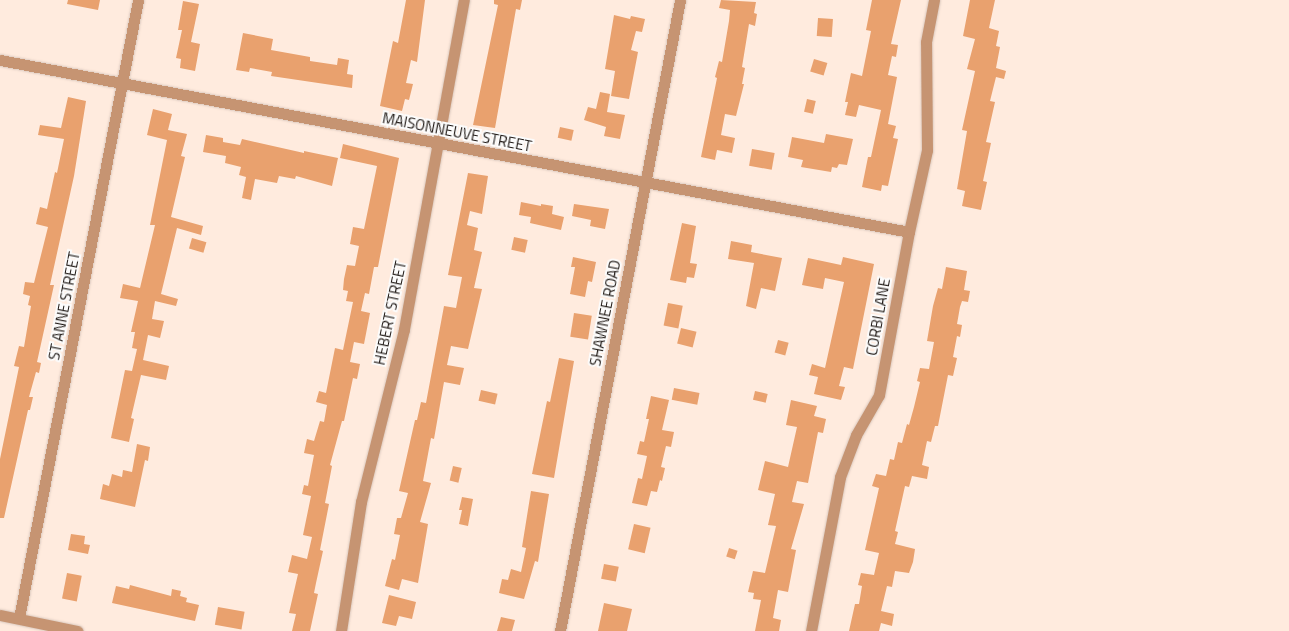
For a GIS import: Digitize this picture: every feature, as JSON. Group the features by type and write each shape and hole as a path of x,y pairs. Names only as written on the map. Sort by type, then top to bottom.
{"street":[{"name":"ST ANNE STREET","path":"19,618 138,0"},
{"name":"HEBERT STREET","path":"341,631 361,502 404,329 464,0"},
{"name":"SHAWNEE ROAD","path":"560,631 680,0"},
{"name":"CORBI LANE","path":"810,631 840,477 856,435 879,394 909,232 927,150 926,42 934,0"},
{"name":"MAISONNEUVE STREET","path":"0,60 645,184 909,232"},
{"path":"0,615 77,631"}],"building":[{"path":"68,0 100,0 98,10 67,4"},
{"path":"406,0 425,0 417,62 411,60 406,83 413,84 409,100 405,99 402,111 380,106 393,41 398,43"},
{"path":"494,0 522,0 520,10 516,9 495,128 473,125 498,5 494,4"},
{"path":"721,0 756,2 754,13 757,14 755,26 749,24 742,67 745,68 742,84 744,84 736,116 725,114 721,135 735,138 732,153 717,150 715,160 701,157 717,78 715,77 719,61 722,62 729,21 730,10 719,8"},
{"path":"872,0 901,0 891,44 898,45 896,57 892,56 888,75 897,77 888,124 896,126 893,138 898,139 888,186 882,185 881,191 862,187 868,157 871,157 881,110 859,105 856,117 845,115 848,102 845,102 851,73 862,76 871,31 866,30"},
{"path":"970,0 995,0 989,28 999,31 996,46 1000,47 996,68 1006,71 1004,79 996,77 990,101 995,102 986,142 991,143 983,181 987,182 981,210 962,206 965,191 957,189 967,131 962,130 975,71 967,69 975,39 963,36"},
{"path":"183,1 199,4 191,42 200,44 195,71 180,68 181,59 176,58 182,30 178,30"},
{"path":"614,15 630,19 631,16 645,19 642,32 636,31 631,50 638,52 629,99 611,96 615,71 605,69"},
{"path":"818,18 833,19 832,37 817,36"},
{"path":"243,33 273,39 271,50 310,57 310,61 337,65 338,58 349,60 347,74 353,75 352,88 271,76 272,72 250,68 249,72 236,70"},
{"path":"814,59 827,63 824,76 810,71"},
{"path":"600,92 610,94 607,112 625,115 620,139 604,136 606,127 584,120 588,107 596,109"},
{"path":"68,97 86,101 74,176 50,285 54,285 37,362 41,363 39,373 36,372 29,397 33,397 30,410 28,410 4,518 0,518 0,459 19,367 14,366 19,346 24,347 31,306 28,305 30,296 23,294 25,282 34,283 48,227 36,224 40,207 47,209 64,139 38,135 40,125 61,128"},
{"path":"807,99 816,101 813,114 804,112"},
{"path":"153,109 172,114 168,130 187,134 181,156 185,157 171,217 203,226 201,235 177,228 161,294 178,299 176,306 155,301 152,319 164,321 160,338 148,335 143,360 169,366 166,380 141,375 131,418 134,419 129,442 111,438 125,370 132,371 137,349 132,348 135,332 131,332 138,301 120,298 123,284 140,288 155,225 150,225 167,140 147,135"},
{"path":"560,127 574,130 571,141 558,138"},
{"path":"826,134 853,139 847,165 839,164 837,168 832,167 831,172 801,167 803,160 788,157 792,137 824,143"},
{"path":"206,135 223,138 223,142 240,145 242,139 304,153 304,151 338,158 332,186 296,176 295,179 279,176 277,183 255,179 251,200 242,198 246,177 239,175 241,167 225,163 226,156 203,152"},
{"path":"343,144 399,158 378,267 374,267 369,294 365,293 361,311 370,313 364,344 354,342 350,362 360,364 357,379 353,378 344,421 342,421 330,465 332,466 325,503 329,504 320,550 323,551 314,593 318,594 310,631 292,631 296,614 289,613 298,574 288,572 292,555 307,559 312,537 303,535 311,496 302,494 304,485 308,486 314,455 304,453 307,439 314,441 320,421 324,422 327,405 316,402 319,391 326,393 335,348 343,350 353,302 346,301 348,291 343,290 344,279 347,265 355,266 359,246 350,244 353,227 364,229 377,166 340,158"},
{"path":"752,149 775,153 772,170 749,166"},
{"path":"468,173 488,176 482,214 470,211 467,225 478,228 474,250 482,252 474,288 482,289 468,349 451,346 447,365 464,368 460,385 444,382 434,439 431,438 423,481 431,483 420,522 428,524 418,583 402,579 399,590 385,586 392,559 395,560 400,535 394,534 397,518 401,518 408,493 399,491 415,420 417,420 421,402 426,403 444,306 456,308 462,277 448,275"},
{"path":"521,202 553,206 552,214 564,217 561,230 530,223 531,217 519,215"},
{"path":"574,204 609,209 605,229 590,226 591,220 572,216"},
{"path":"682,223 696,226 690,263 697,264 694,278 687,277 686,283 670,280"},
{"path":"514,237 528,240 525,253 511,250"},
{"path":"192,238 206,242 203,253 189,249"},
{"path":"731,241 752,245 751,252 782,258 775,291 761,288 756,309 746,306 754,263 728,259"},
{"path":"573,257 596,262 592,282 588,281 585,297 570,294 575,267 571,267"},
{"path":"843,257 874,264 853,369 844,367 839,386 845,387 841,400 814,394 818,377 809,375 812,364 825,368 844,282 825,278 823,289 802,285 808,258 841,265"},
{"path":"946,267 967,271 964,290 970,291 968,302 962,301 960,307 957,324 962,325 960,337 957,336 953,357 957,358 953,376 948,375 938,426 935,426 931,442 927,441 922,465 929,467 927,479 912,476 909,487 905,486 895,531 898,532 895,544 915,549 913,562 909,573 895,571 892,587 887,586 881,611 894,614 892,626 881,623 879,631 849,631 855,604 859,604 862,586 858,585 861,573 874,575 879,553 865,550 879,488 872,486 876,474 886,476 890,459 894,460 898,442 902,443 907,424 909,425 920,382 917,381 920,368 929,369 934,342 927,341 933,306 938,288 942,289"},
{"path":"668,303 683,306 678,328 664,326"},
{"path":"574,313 592,316 588,340 570,337"},
{"path":"681,328 697,332 693,347 677,344"},
{"path":"778,340 789,343 785,355 775,353"},
{"path":"559,358 574,361 554,478 532,474 547,401 550,402"},
{"path":"674,388 700,393 697,405 672,400"},
{"path":"481,390 498,394 495,405 479,401"},
{"path":"755,391 768,394 766,403 753,400"},
{"path":"651,396 669,400 662,430 674,432 671,447 666,446 661,467 665,468 662,481 660,480 657,492 651,491 647,506 632,503 638,478 642,479 647,456 637,454 640,441 644,442"},
{"path":"791,400 817,406 814,416 826,419 823,433 818,432 808,483 797,481 792,502 804,504 791,549 796,550 788,592 778,590 773,618 781,620 779,631 755,631 761,600 753,599 754,593 748,592 753,571 765,573 776,526 768,525 775,494 758,490 765,461 788,467 797,427 786,425"},
{"path":"137,444 150,447 148,461 145,460 135,507 100,499 103,484 109,486 112,474 122,477 123,470 132,472"},
{"path":"453,466 462,468 458,483 450,481"},
{"path":"531,491 549,494 538,562 535,561 524,599 499,593 502,579 508,580 511,569 521,572 526,548 522,547"},
{"path":"462,497 473,499 468,526 459,524 462,510 459,510"},
{"path":"634,524 651,528 645,553 628,549"},
{"path":"71,534 85,536 84,544 90,545 88,554 68,550"},
{"path":"729,548 738,551 735,559 726,557"},
{"path":"604,564 619,567 616,582 601,579"},
{"path":"67,573 82,576 77,601 62,599"},
{"path":"130,585 171,596 172,589 181,591 180,596 187,598 186,602 199,605 195,621 112,603 116,586 129,589"},
{"path":"389,595 416,602 412,619 399,616 396,626 382,623"},
{"path":"604,603 632,609 627,631 598,631"},
{"path":"218,607 245,612 241,629 215,625"},
{"path":"501,617 515,620 512,631 497,631"}]}
